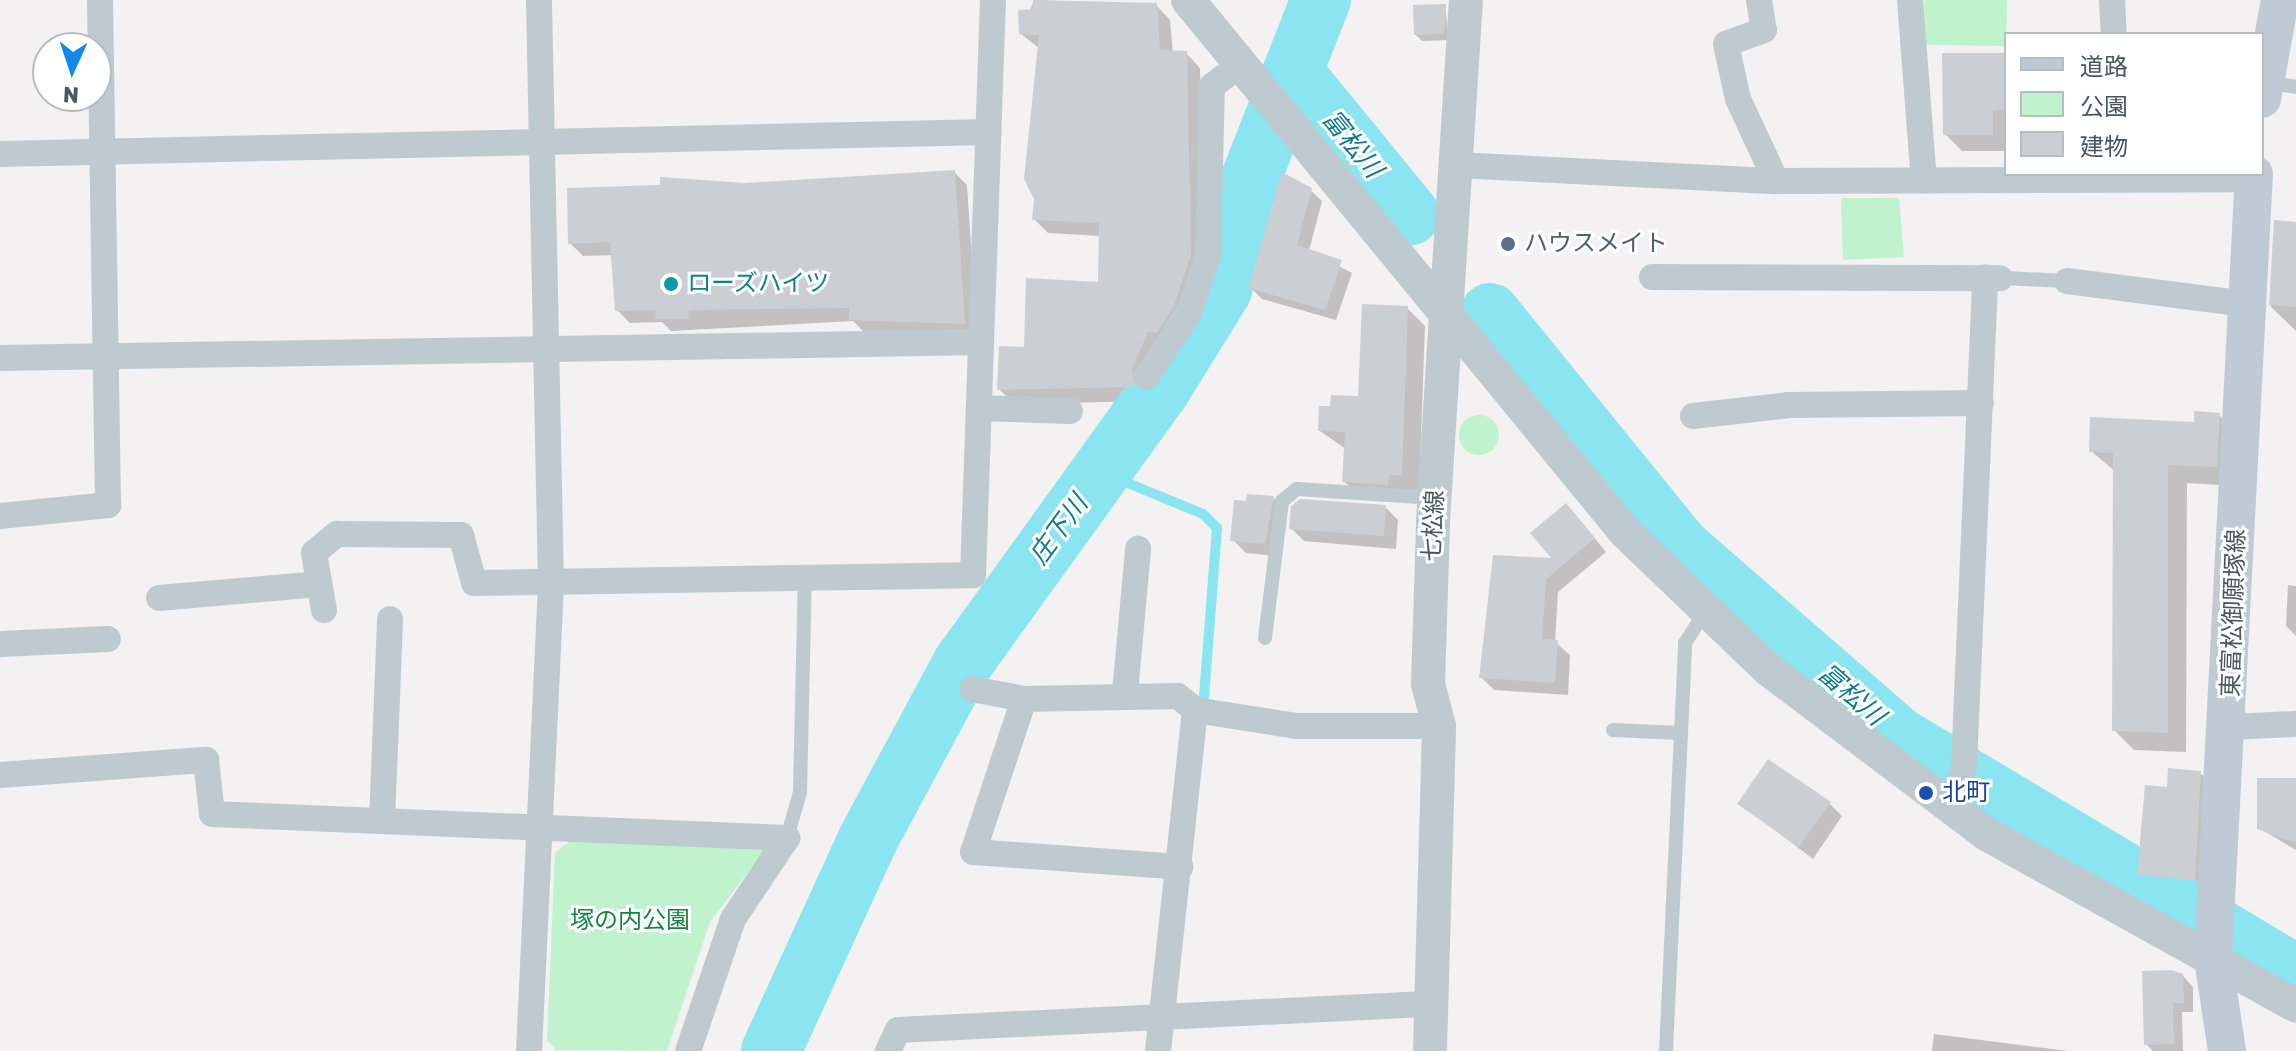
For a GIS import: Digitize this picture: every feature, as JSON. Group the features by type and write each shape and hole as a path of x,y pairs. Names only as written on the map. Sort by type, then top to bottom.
{"main road":[{"path":"2274,89 2280,0"},
{"name":"東富松御願塚線","path":"2227,1051 2213,958 2229,727 2254,176"}],"street":[{"path":"0,516 108,505 108,357 100,152 100,0"},
{"path":"529,1051 551,584 539,0"},
{"path":"324,610 314,553 337,534 461,535 474,583 973,575 993,0"},
{"path":"1188,0 1294,123 1626,533 1705,612 1957,787 2213,958 2296,1006"},
{"name":"七松線","path":"1430,1051 1426,1004 1439,726 1428,684 1435,498 1466,0"},
{"path":"1759,0 1764,30 1726,44 1738,99 1776,181"},
{"path":"1910,0 1924,180"},
{"path":"2112,0 2114,32"},
{"path":"1146,377 1189,313 1208,256 1212,86 1247,68"},
{"path":"0,154 989,132"},
{"path":"1456,165 1776,181 2080,176"},
{"path":"1652,277 1994,278 1981,403 1957,787"},
{"path":"2067,281 2247,304"},
{"path":"0,358 981,342"},
{"path":"1693,416 1789,405 1981,403"},
{"path":"979,408 1070,411"},
{"path":"1125,693 1138,549"},
{"path":"159,598 319,584"},
{"path":"382,821 390,619"},
{"path":"0,644 108,639"},
{"path":"972,689 1024,699 1125,693 1178,696 1202,711 1296,726 1439,726"},
{"path":"1024,699 973,852 1180,867"},
{"path":"1158,1051 1202,711"},
{"path":"2229,727 2296,724"},
{"path":"0,775 206,760 212,814 787,838"},
{"path":"688,1051 733,919 787,838"},
{"path":"888,1051 898,1030 1161,1022 1426,1004"}],"lane":[{"path":"1994,278 2067,281"},
{"path":"1265,638 1282,501 1289,495 1297,489 1435,498"},
{"path":"787,838 800,792 805,578"},
{"path":"1666,1051 1685,643 1705,612"},
{"path":"1613,730 1680,733"}],"green space":[{"path":"1924,0 2007,0 2004,46 1925,45"},
{"path":"1841,198 1899,198 1904,257 1843,260"},
{"path":"1479,415 1493,421 1499,435 1493,449 1479,455 1465,449 1459,435 1465,421"},
{"name":"塚の内公園","path":"570,841 765,850 710,922 667,1051 556,1050 547,1040 555,853"}],"building":[{"path":"1033,0 1157,3 1160,50 1187,51 1191,255 1174,306 1157,333 1148,332 1132,369 1134,387 997,390 999,346 1024,347 1026,278 1098,282 1099,223 1032,220 1034,199 1024,179 1039,35 1019,34 1018,10 1033,9"},
{"path":"1446,4 1444,34 1414,35 1413,5"},
{"path":"1942,53 2004,53 2004,110 1993,110 1993,135 1943,135"},
{"path":"955,170 965,324 849,320 849,308 689,310 688,319 656,319 655,310 615,311 610,242 568,244 567,188 660,185 660,177 745,183"},
{"path":"1282,172 1312,188 1297,245 1342,260 1325,310 1248,288"},
{"path":"2274,220 2296,222 2296,307 2269,305"},
{"path":"1362,304 1408,306 1402,475 1389,475 1388,485 1342,482 1345,432 1318,431 1319,406 1330,406 1331,395 1358,396"},
{"path":"2194,411 2220,413 2217,467 2168,465 2168,733 2112,731 2113,453 2089,452 2090,417 2194,422"},
{"path":"1247,494 1274,496 1265,544 1230,541 1234,500 1246,501"},
{"path":"1300,499 1386,505 1384,536 1289,529 1291,506"},
{"path":"1566,503 1595,538 1546,579 1542,639 1558,640 1555,683 1479,678 1493,555 1551,558 1530,533"},
{"path":"1768,759 1831,802 1799,847 1737,804"},
{"path":"2168,768 2201,771 2195,880 2137,875 2145,785 2167,787"},
{"path":"2257,778 2296,778 2296,843 2257,829"},
{"path":"2171,970 2183,974 2184,1003 2173,1003 2174,1044 2144,1045 2142,971"}],"waterway":[{"name":"庄下川","path":"771,1051 867,841 963,663 1160,390 1222,290 1244,196 1321,0"},
{"name":"富松川","path":"1293,72 1410,215"},
{"name":"富松川","path":"1490,313 1680,547 1900,738 2296,975"},
{"path":"1101,472 1203,514 1217,528 1203,711"}],"place":[{"name":"ハウスメイト","path":"1508,244"},
{"name":"ローズハイツ","path":"671,284"},
{"name":"北町","path":"1926,793"}]}
